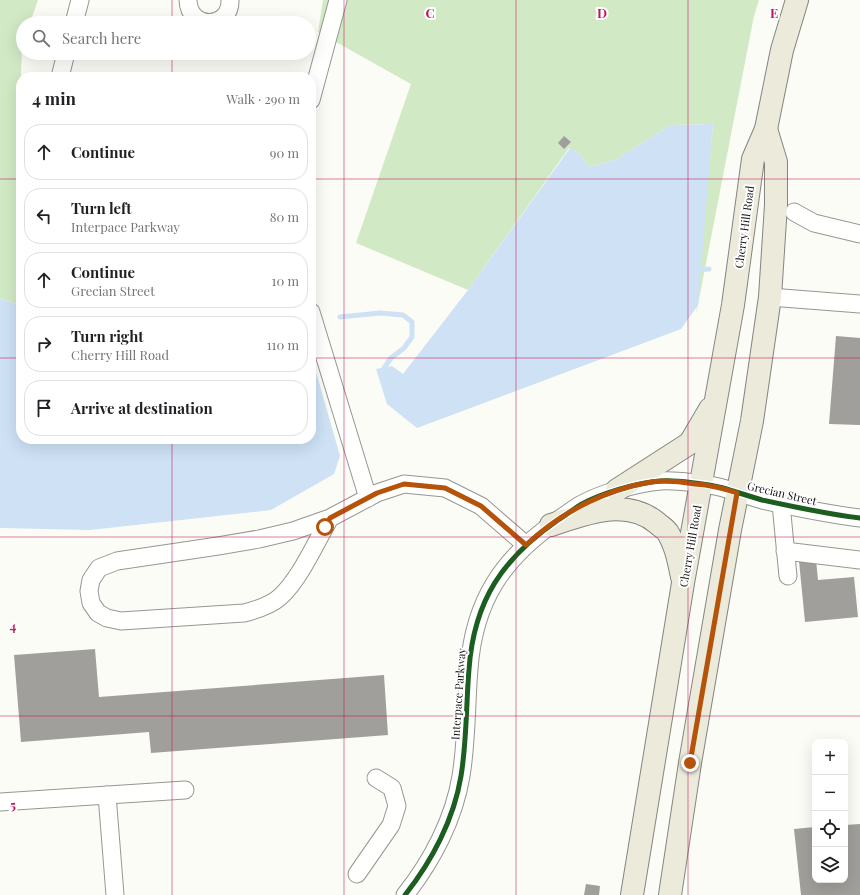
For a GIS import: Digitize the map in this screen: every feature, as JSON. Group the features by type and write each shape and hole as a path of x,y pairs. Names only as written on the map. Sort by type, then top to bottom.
{"main road":[{"name":"Cherry Hill Road","path":"632,895 683,583 718,396 733,305 753,159 766,129 782,50 797,0"},
{"name":"Cherry Hill Road","path":"670,895 690,763 737,493 752,421 770,298 776,205 776,162 766,129"},
{"path":"617,490 690,443 718,396"},
{"path":"551,525 613,508 634,510 649,516 667,532 677,554 683,583"}],"street":[{"path":"76,16 80,0"},
{"path":"188,0 194,16"},
{"path":"224,16 229,9 230,0"},
{"path":"316,81 338,0"},
{"path":"61,72 64,60"},
{"path":"794,212 814,223 860,234"},
{"path":"770,298 860,304"},
{"path":"316,328 368,498"},
{"name":"Interpace Parkway","path":"405,895 424,868 442,836 455,802 461,776 467,722 469,668 472,639 481,609 496,578 526,545 580,505 617,490 661,481 701,484"},
{"path":"330,518 293,584 279,598 259,609 244,613 121,621 102,616 91,603 89,591 91,580 99,568 117,561 259,539 293,531 330,518 377,493 404,484 445,488 481,506 526,545"},
{"name":"Grecian Street","path":"701,484 722,487 737,493 781,504 833,515 860,518"},
{"path":"781,504 788,576"},
{"path":"785,551 860,560"},
{"path":"357,874 391,826 397,806 392,788 376,778"},
{"path":"0,802 185,790"},
{"path":"107,795 115,895"}],"green space":[{"path":"0,0 38,0 32,16 16,16 16,60 22,60 21,72 16,72 16,304 0,298"},
{"path":"323,0 759,0 754,16 696,315 713,124 671,125 615,160 589,167 579,153 569,148 468,290 356,243 411,84 318,32"}],"water":[{"path":"713,124 698,305 681,329 417,428 387,404 376,369 392,366 403,374 468,290 570,148 579,153 589,167 615,160 671,125"},
{"path":"0,298 16,304 16,444 316,444 316,372 340,456 334,474 271,510 90,530 0,528"}],"building":[{"path":"564,136 571,142 564,149 558,143"},
{"path":"836,336 860,338 860,425 829,424"},
{"path":"816,560 818,580 854,577 858,617 805,622 799,561"},
{"path":"95,649 99,697 384,675 388,735 151,753 149,732 21,742 14,655"},
{"path":"860,824 860,895 801,895 794,829 812,827 812,883 848,883 848,825"},
{"path":"586,884 600,886 599,895 584,895"}],"waterway":[{"path":"696,270 709,269"},
{"path":"340,317 380,313 403,315 412,322 412,337 404,348 391,358 384,368 386,372"}],"cycle path":[{"path":"405,895 433,854 447,824 458,792 464,749 469,669 472,644 477,622 495,583 507,566 539,534 577,507 589,501 630,486 661,481 710,485 762,500 798,508 860,518"}],"route":[{"path":"325,527 330,518 377,493 404,484 445,488 481,506 526,545 580,505 617,490 661,481 722,487 737,493 690,763"}]}
